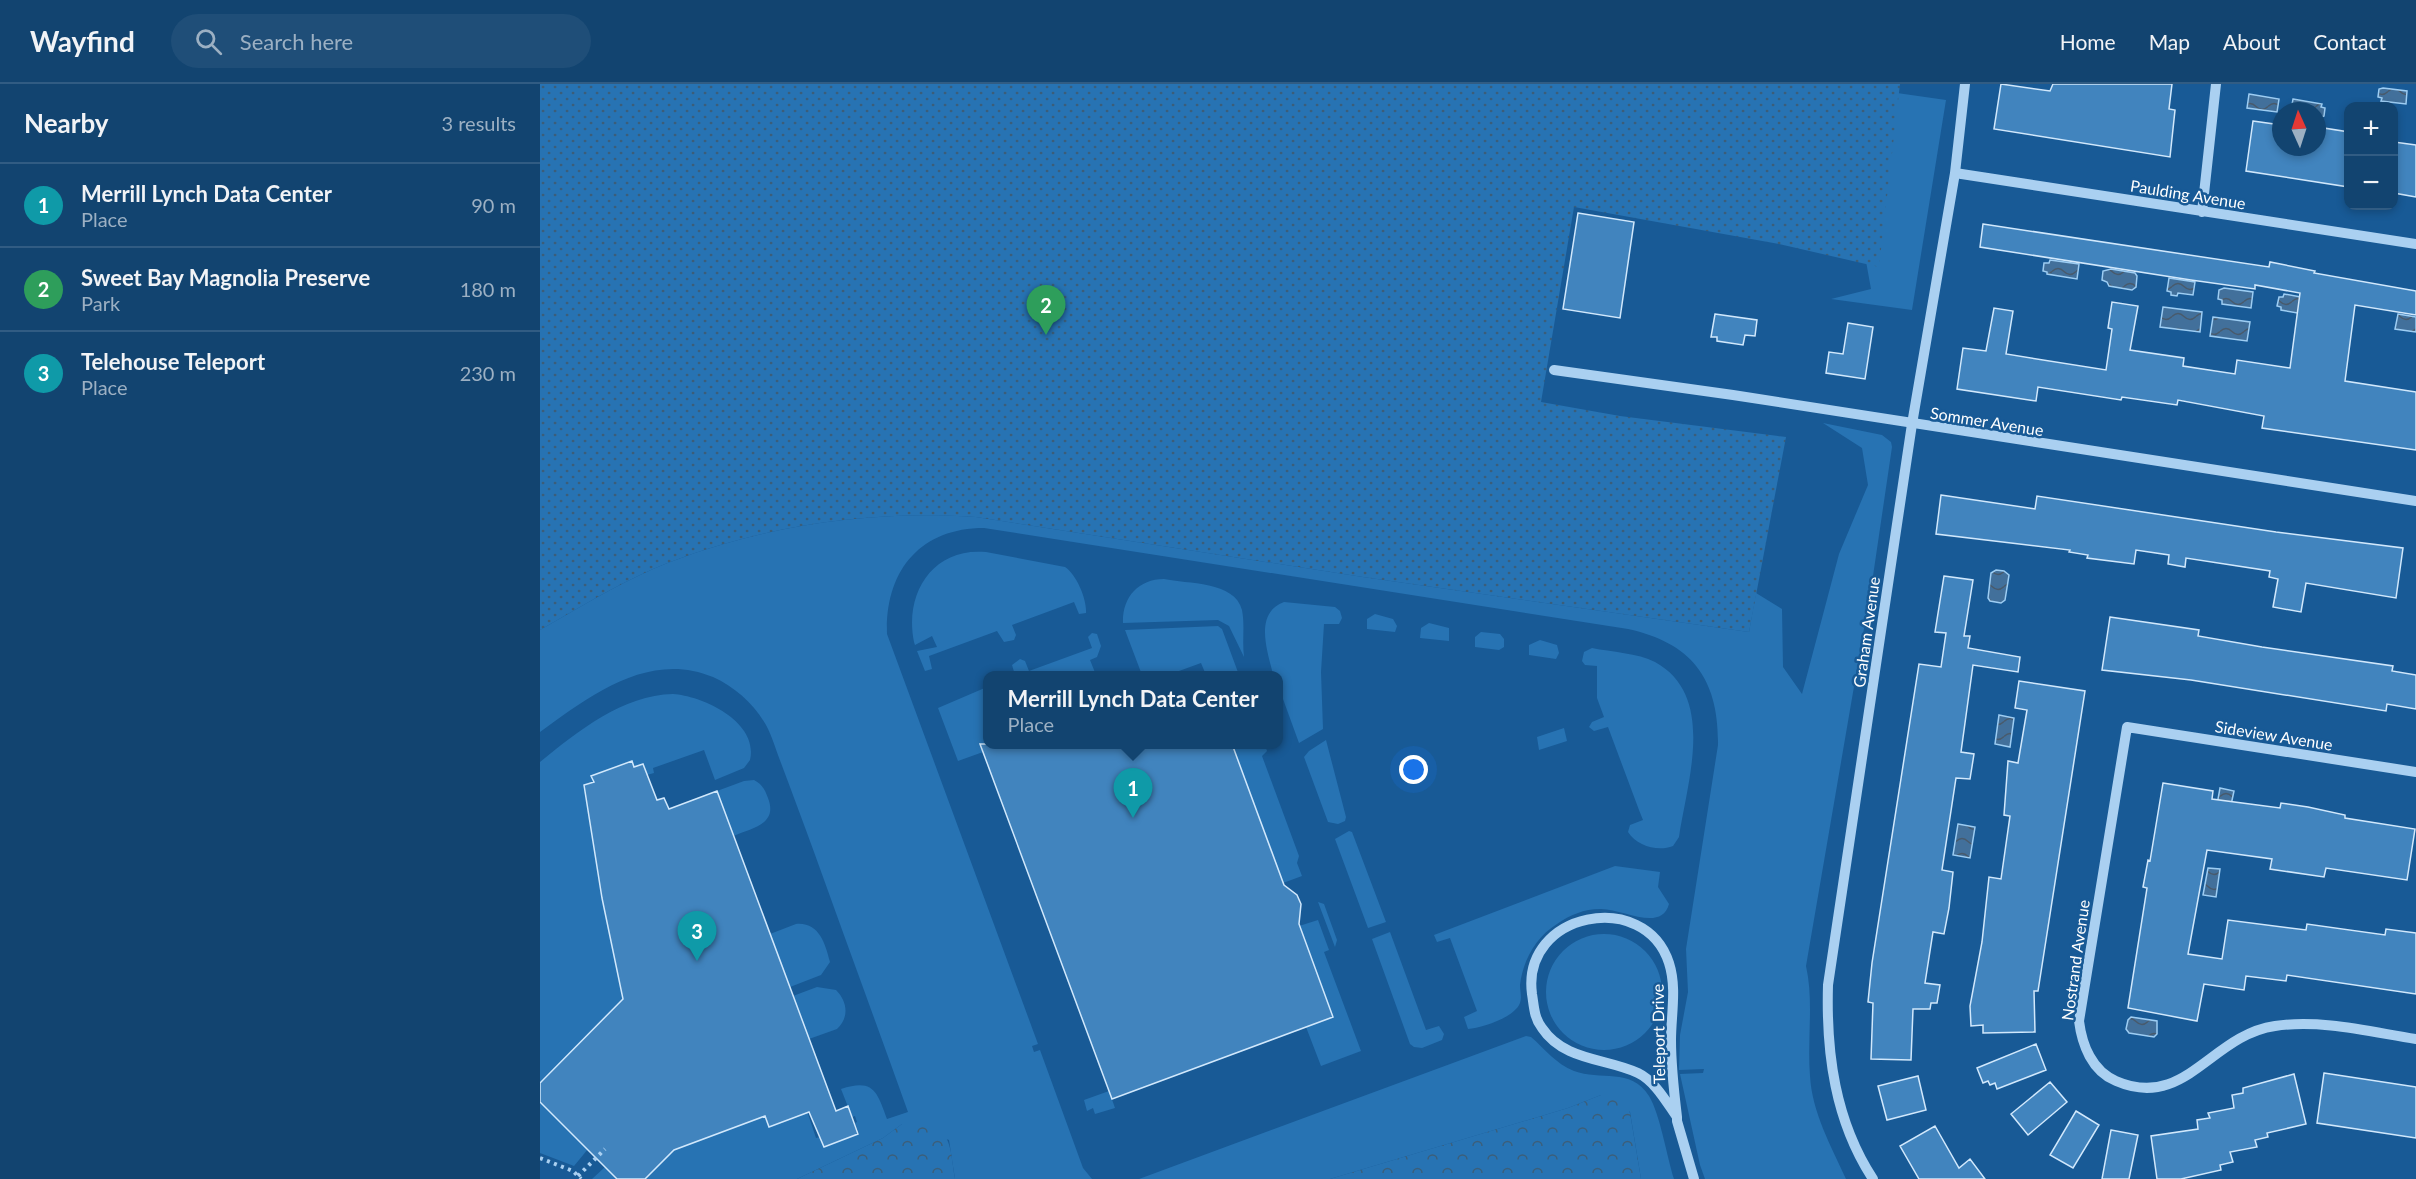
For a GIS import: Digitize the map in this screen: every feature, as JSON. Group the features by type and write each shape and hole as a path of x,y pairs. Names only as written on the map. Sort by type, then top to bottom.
{"street":[{"name":"Graham Avenue","path":"1872,1179 1851,1138 1838,1099 1829,1047 1828,985 1912,424 1955,173 1965,84"},
{"path":"2202,212 2216,84"},
{"name":"Paulding Avenue","path":"1955,173 2416,244"},
{"name":"Sommer Avenue","path":"1554,370 1733,394 1912,424 2416,501"},
{"name":"Sideview Avenue","path":"2127,727 2416,772"},
{"name":"Nostrand Avenue","path":"2127,727 2079,1021 2081,1037 2088,1055 2098,1068 2110,1078 2131,1088 2147,1089 2180,1082 2224,1046 2247,1034 2273,1026 2302,1024 2416,1039"},
{"name":"Teleport Drive","path":"1677,1117 1655,1087 1640,1074 1570,1053 1554,1042 1542,1029 1535,1016 1532,975 1539,956 1552,936 1567,925 1592,918 1615,919 1634,924 1663,948 1673,978 1672,1057 1677,1117 1694,1179"}],"path":[{"path":"540,1158 573,1171 579,1178 605,1149"}],"green space":[{"path":"540,84 1900,84 1879,267 1779,244 1574,207 1541,402 1620,416 1786,437 1749,632 1363,577 976,517 935,515 853,519 812,524 730,542 653,569 540,630"},
{"path":"1834,84 1946,100 1912,310 1831,299 1871,289"},
{"path":"1823,423 1882,435 1891,442 1892,447 1873,576 1806,966 1810,993 1809,1062 1814,1103 1846,1179 1705,1179 1700,1165 1680,1074 1703,1073 1704,1069 1679,1070 1680,1035 1688,992 1686,949 1718,745 1717,722 1707,683 1685,654 1650,635 1628,629 984,528 961,530 942,536 925,545 911,557 892,591 887,634 1038,1044 1032,1046 1034,1052 1040,1050 1083,1168 1092,1179 955,1179 949,1140 902,1124 883,1138 797,1179 645,1179 674,1150 804,1102 816,1138 820,1137 824,1147 859,1134 855,1116 852,1117 841,1089 852,1086 861,1085 873,1090 887,1119 908,1112 772,738 756,710 736,691 713,677 689,670 666,669 643,673 599,692 540,732 540,630 653,569 730,542 812,524 853,519 935,515 976,517 1363,577 1749,632 1756,593 1782,609 1783,667 1802,694 1839,554 1868,485 1862,448"},
{"path":"967,552 986,552 1065,567 1080,588 1085,601 1086,613 1079,614 1074,602 1012,625 1016,635 1014,640 1004,642 997,631 929,656 932,669 925,671 917,651 937,647 932,636 915,645 912,624 918,591 926,577 937,565"},
{"path":"1164,579 1197,583 1220,589 1238,601 1243,616 1244,657 1229,626 1218,620 1123,623 1125,606 1133,592 1146,582"},
{"path":"1284,602 1335,607 1340,611 1342,618 1339,624 1324,624 1321,672 1323,729 1299,743 1283,699 1283,671 1272,671 1266,644 1266,623 1275,607"},
{"path":"1375,614 1393,619 1397,626 1395,632 1367,629 1367,619"},
{"path":"1429,623 1449,628 1449,641 1420,638 1421,628"},
{"path":"1218,626 1222,629 1238,671 1204,671 1201,663 1179,671 1140,671 1125,630"},
{"path":"1481,632 1500,634 1504,639 1504,647 1499,650 1475,647 1475,637"},
{"path":"1092,633 1097,634 1101,646 1097,657 1090,660 1094,671 1029,671 1092,648 1088,637"},
{"path":"1540,640 1557,645 1559,653 1556,659 1529,655 1529,645"},
{"path":"1592,648 1633,655 1655,662 1674,677 1686,696 1692,718 1691,766 1679,837 1673,846 1655,848 1648,846 1637,841 1628,832 1630,825 1643,820 1608,727 1594,731 1589,727 1592,722 1604,717 1597,698 1597,666 1585,665 1582,661 1584,652"},
{"path":"1020,659 1025,661 1029,671 1014,671 1012,665"},
{"path":"983,689 983,744 980,745 983,752 958,761 938,708"},
{"path":"673,694 713,706 738,723 751,746 750,760 744,768 715,780 704,750 653,768 654,773 647,775 643,764 634,767 631,761 592,776 594,782 585,785 602,898 623,999 540,1083 540,762 586,727 619,708 654,696"},
{"path":"1564,728 1567,741 1539,750 1537,737"},
{"path":"1326,740 1346,817 1345,821 1338,824 1328,822 1304,757"},
{"path":"1233,749 1266,749 1262,756 1299,856 1297,863 1302,876 1283,883"},
{"path":"754,780 766,792 770,814 762,824 733,836 717,791 744,781"},
{"path":"1349,831 1352,832 1386,922 1368,928 1335,839"},
{"path":"1615,866 1660,872 1658,887 1669,904 1665,912 1658,917 1649,918 1594,909 1577,913 1562,921 1537,942 1527,958 1520,985 1521,1001 1517,1008 1497,1021 1468,1029 1464,1017 1477,1011 1450,938 1437,942 1434,935"},
{"path":"1318,902 1324,904 1337,940 1335,947"},
{"path":"1318,920 1329,950 1324,952 1361,1051 1321,1066 1306,1027 1333,1017 1299,926"},
{"path":"796,924 804,924 816,930 823,941 830,962 821,975 790,987 770,934"},
{"path":"1390,932 1426,1030 1439,1026 1444,1034 1442,1040 1422,1048 1410,1044 1372,939"},
{"path":"1604,934 1626,938 1645,951 1658,970 1662,992 1658,1014 1645,1033 1626,1046 1604,1050 1582,1046 1563,1033 1550,1014 1546,992 1550,970 1563,951 1582,938"},
{"path":"817,987 836,990 846,1010 844,1020 837,1029 809,1039 793,996"},
{"path":"1526,1036 1531,1037 1556,1060 1574,1071 1624,1078 1642,1087 1657,1113 1674,1179 1641,1179 1630,1112 1601,1095 1568,1108 1330,1179 1139,1179"},
{"path":"1109,1091 1115,1108 1095,1114 1093,1108 1087,1111 1084,1100"},
{"path":"1615,1094 1623,1100 1630,1113 1641,1179 1330,1179 1568,1108 1601,1095"},
{"path":"540,1102 588,1149 574,1166 540,1153"},
{"path":"922,1118 932,1123 945,1135 951,1150 955,1179 797,1179 883,1138 902,1124"},
{"path":"605,1167 617,1179 592,1179"}],"water":[{"path":"2379,89 2407,91 2406,104 2381,101 2382,98 2378,97"},
{"path":"2249,94 2279,99 2279,102 2272,102 2272,111 2247,108"},
{"path":"2293,99 2310,102 2292,102"},
{"path":"2050,260 2079,264 2077,279 2047,274 2043,271 2044,263 2049,263"},
{"path":"2111,269 2135,273 2136,287 2132,290 2109,286 2102,280 2103,271"},
{"path":"2169,278 2195,282 2193,295 2178,293 2177,296 2171,295 2171,292 2167,291"},
{"path":"2224,288 2253,292 2251,308 2222,304 2222,300 2218,299 2219,290"},
{"path":"2284,294 2312,299 2309,315 2281,310 2281,307 2277,306 2279,297 2283,297"},
{"path":"2163,307 2202,312 2200,332 2160,327"},
{"path":"2398,314 2416,317 2416,332 2395,329"},
{"path":"2213,317 2250,322 2247,341 2210,336"},
{"path":"1996,570 2004,571 2009,575 2005,600 2001,603 1990,601 1988,598 1991,573"},
{"path":"1999,715 2014,718 2010,747 1995,744"},
{"path":"2220,788 2234,791 2228,819 2215,816"},
{"path":"1958,824 1975,827 1970,858 1953,855"},
{"path":"2208,868 2220,869 2216,897 2203,895"},
{"path":"2131,1017 2157,1021 2157,1034 2154,1037 2129,1033 2126,1029"}],"building":[{"path":"2001,84 2050,91 2053,84 2172,84 2169,109 2175,110 2170,157 1994,129"},
{"path":"2253,121 2272,124 2272,156 2326,156 2326,128 2344,131 2344,186 2246,171"},
{"path":"2398,143 2416,145 2416,197 2398,194"},
{"path":"1578,213 1634,222 1620,318 1563,309"},
{"path":"1983,224 2269,267 2270,262 2315,271 2314,273 2416,291 2416,315 2355,305 2345,381 2416,392 2416,450 2262,428 2264,416 2178,400 2177,405 2122,397 2121,400 2038,387 2036,401 1957,389 1963,348 1986,351 1994,308 2013,311 2006,354 2106,370 2112,329 2108,328 2112,302 2138,306 2130,350 2184,358 2183,366 2235,374 2237,360 2290,368 2300,293 2255,285 2255,289 2191,280 1980,247"},
{"path":"1715,314 1757,320 1755,336 1745,335 1743,345 1717,341 1717,337 1711,337"},
{"path":"1848,323 1873,327 1865,379 1826,373 1829,352 1843,354"},
{"path":"1941,495 2035,509 2037,496 2276,532 2403,548 2396,598 2306,583 2301,612 2273,607 2278,579 2269,577 2270,571 2186,558 2185,567 2168,564 2169,555 2136,550 2134,564 2087,558 2088,555 2069,552 2070,550 1936,534"},
{"path":"1944,576 1973,580 1964,636 1970,636 1968,648 2020,657 2018,672 1973,665 1961,752 1974,754 1970,779 1956,778 1942,870 1953,872 1949,908 1944,934 1933,932 1925,983 1940,985 1937,1003 1931,1003 1930,1009 1913,1009 1911,1060 1871,1059 1873,1003 1868,1002 1872,963 1919,664 1941,667 1946,633 1935,632"},
{"path":"2110,617 2199,630 2198,636 2393,666 2392,671 2416,675 2416,709 2387,704 2386,711 2191,680 2102,670"},
{"path":"2019,681 2085,691 2038,991 2034,991 2035,1032 1983,1033 1983,1025 1971,1026 1970,1006 1982,942 1989,877 2001,879 2010,816 2004,815 2008,761 2018,763 2027,710 2015,708"},
{"path":"980,744 983,744 983,749 1234,749 1284,885 1297,895 1301,904 1299,924 1333,1017 1112,1099"},
{"path":"632,761 634,767 643,764 657,800 664,798 669,809 717,791 836,1111 848,1106 858,1134 824,1147 809,1112 769,1127 765,1116 674,1150 645,1179 617,1179 540,1102 540,1083 623,999 602,898 584,785 594,782 591,776"},
{"path":"2163,783 2213,791 2212,799 2280,808 2281,803 2345,815 2345,818 2415,829 2407,880 2326,868 2324,877 2270,869 2272,859 2207,850 2188,954 2222,959 2228,920 2306,930 2307,924 2385,935 2386,929 2416,933 2416,994 2287,975 2286,981 2246,976 2244,990 2204,984 2197,1021 2128,1008 2147,888 2143,887 2148,860 2150,861"},
{"path":"2036,1044 2046,1070 1997,1089 1995,1083 1990,1085 1988,1081 1983,1083 1977,1068"},
{"path":"2324,1073 2416,1087 2416,1138 2317,1123"},
{"path":"2294,1074 2306,1124 2267,1133 2268,1137 2255,1140 2257,1147 2230,1152 2233,1162 2220,1165 2221,1170 2181,1179 2157,1179 2151,1136 2198,1129 2197,1120 2210,1118 2208,1113 2234,1108 2232,1095 2243,1093 2243,1088"},
{"path":"1918,1076 1926,1110 1887,1120 1878,1086"},
{"path":"2050,1082 2067,1102 2028,1135 2011,1114"},
{"path":"2076,1111 2099,1125 2073,1168 2050,1155"},
{"path":"1935,1126 1959,1168 1970,1159 1985,1179 1919,1179 1900,1146"},
{"path":"2111,1130 2138,1135 2129,1179 2102,1179"}],"place":[{"name":"Sweet Bay Magnolia Preserve","path":"1046,335"},
{"name":"Merrill Lynch Data Center","path":"1133,818"},
{"name":"Telehouse Teleport","path":"697,961"}]}
